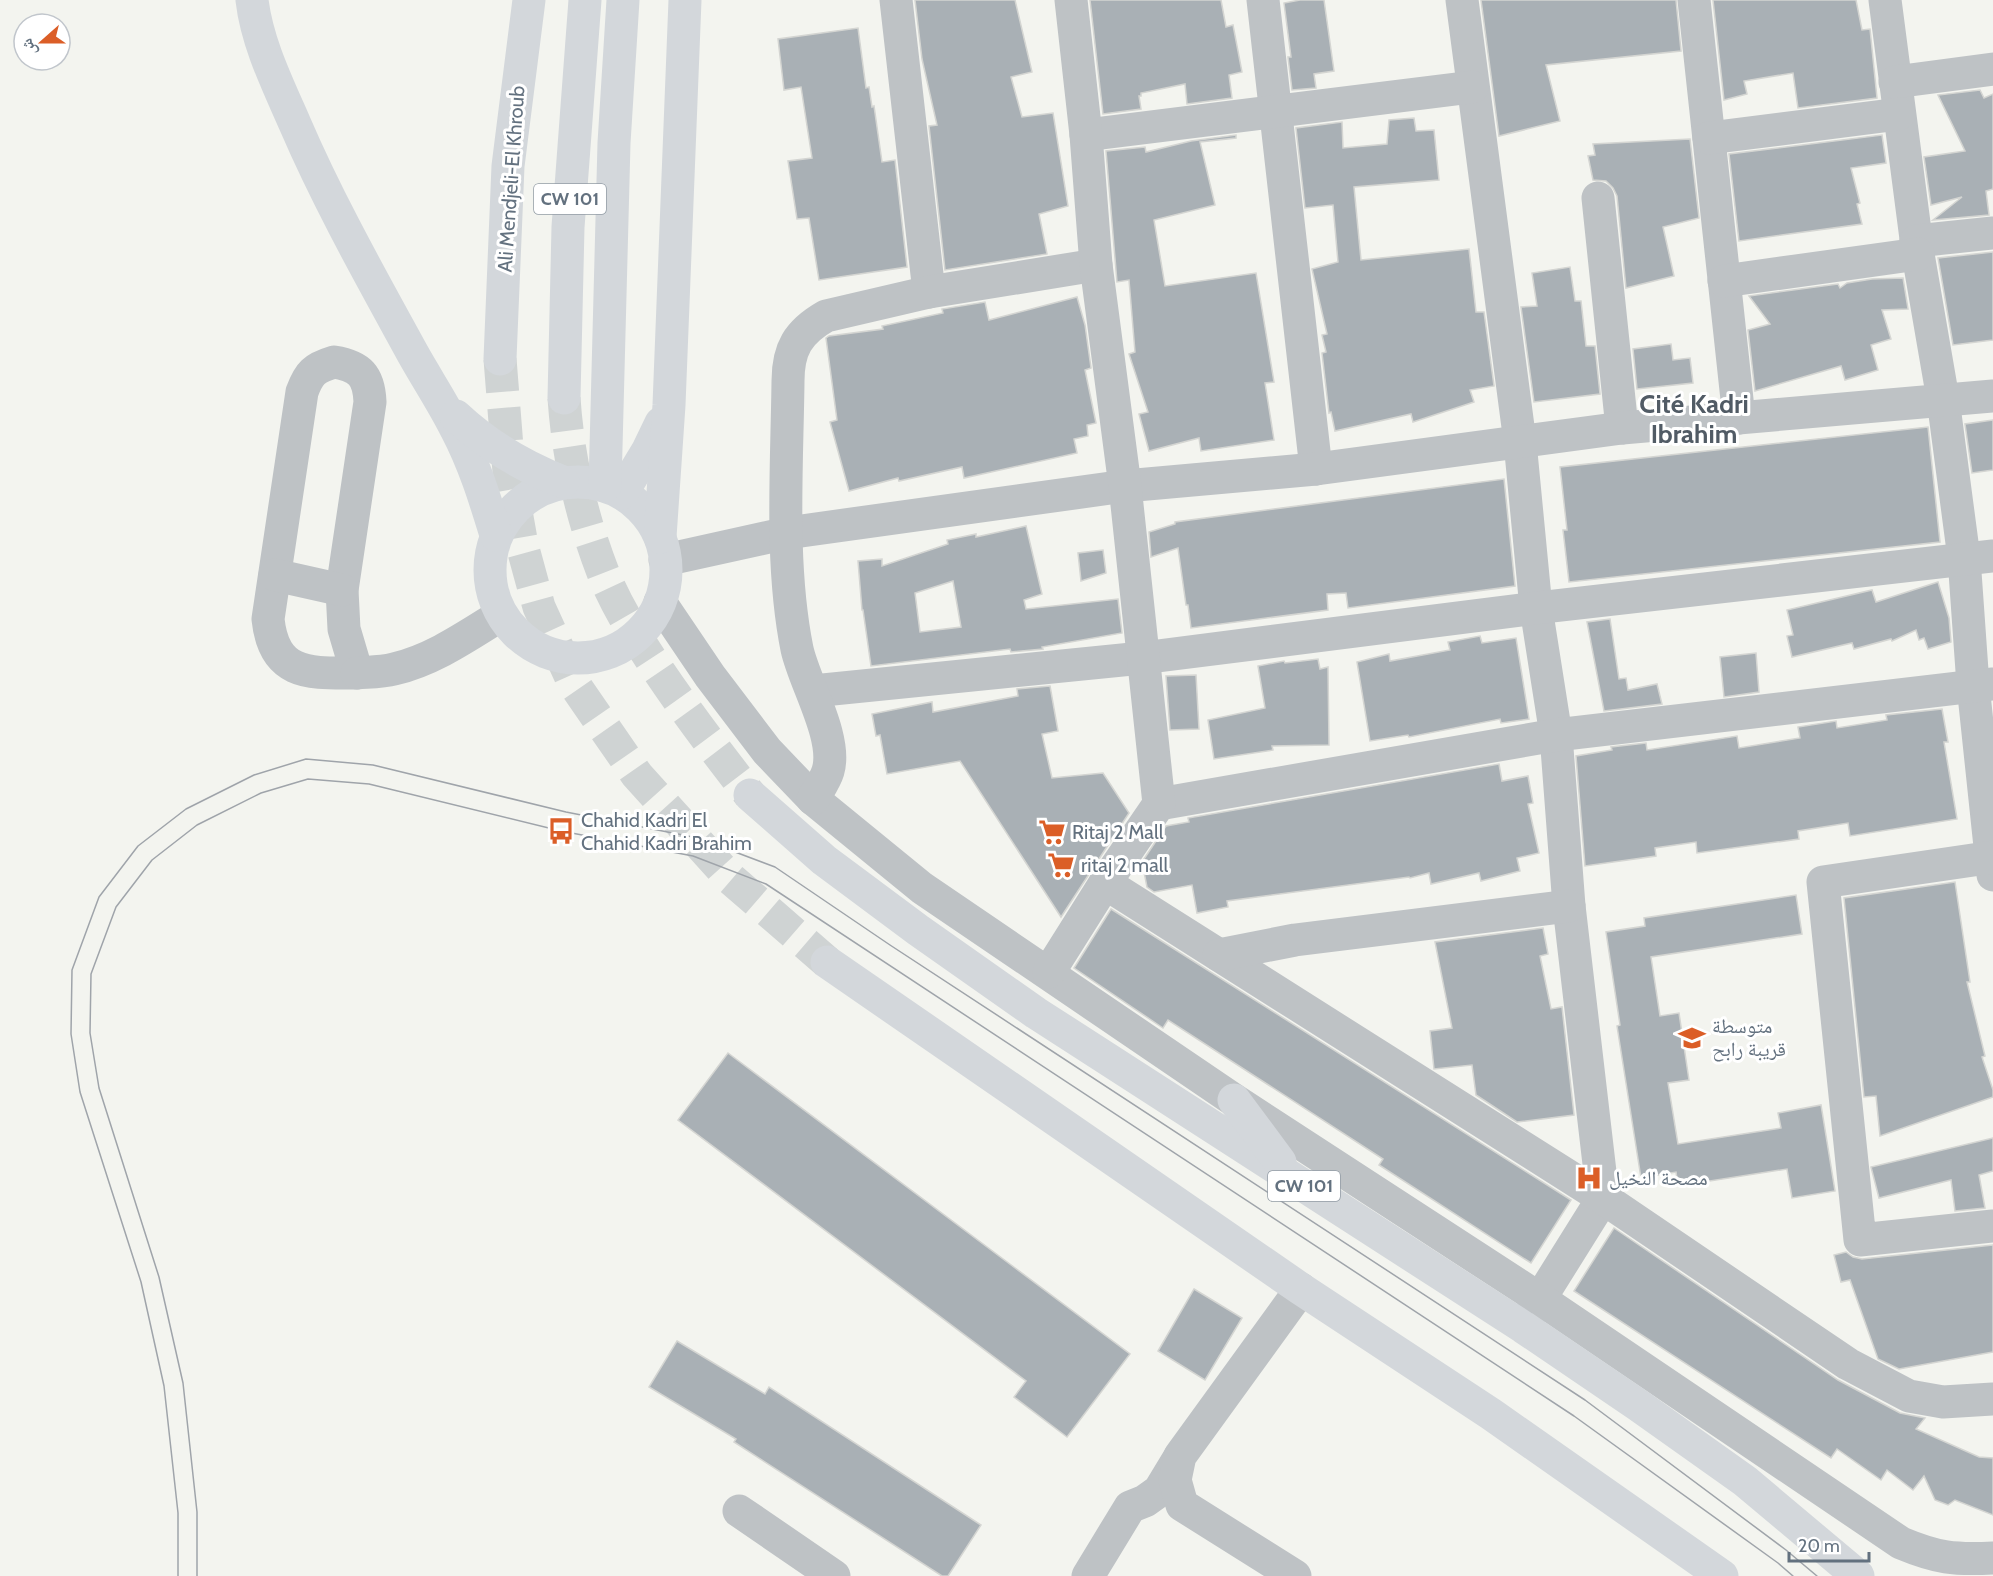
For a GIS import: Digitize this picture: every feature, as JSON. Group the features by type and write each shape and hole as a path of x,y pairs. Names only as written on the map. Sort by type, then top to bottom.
{"main road":[{"path":"252,0 254,14 275,77 311,161 393,317 456,429 472,463 496,535"},
{"path":"520,0 523,39"},
{"name":"Ali Mendjeli-El Khroub","path":"500,359 508,166 529,0"},
{"name":"CW 101","path":"564,398 568,228 585,0"},
{"path":"614,490 614,143 623,0"},
{"path":"663,548 650,520 638,505 614,490 584,481 563,482 535,492 512,510 496,535 489,562 491,589 501,615 519,637 543,652 570,659 599,657 625,646 646,627 660,602 666,581 663,548 685,0"},
{"path":"437,395 454,415 494,448 516,462 563,482"},
{"path":"614,490 648,450 669,405"},
{"name":"CW 101","path":"750,795 824,860 918,930 1036,1012 1523,1327 1638,1405 1744,1481 1858,1576"},
{"path":"827,962 1301,1289 1491,1414 1722,1576"},
{"path":"1234,1100 1291,1178"}],"street":[{"path":"896,0 929,292"},
{"path":"1049,972 1105,883 1159,804 1125,486 1096,266 1086,135 1071,0"},
{"path":"1263,0 1316,469"},
{"path":"1462,0 1520,442 1536,608 1556,735 1569,906 1603,1198 1523,1327"},
{"path":"1694,0 1739,418"},
{"path":"1885,0 1917,247 1943,399 1979,557 1992,863 1823,882 1860,1240 1993,1226"},
{"path":"1709,138 1897,98 1993,69"},
{"path":"1086,135 1472,87"},
{"path":"1598,198 1622,428"},
{"path":"1724,281 1993,233"},
{"path":"813,799 828,771 830,751 798,651 790,601 787,533 788,365 792,349 812,324 826,316 929,292 1096,266"},
{"path":"357,674 344,629 342,590 370,402 369,387 362,374 349,365 334,362 319,367 308,378 302,392 268,620 276,649 285,660 298,669 313,673 357,674 391,670 412,664 441,650 501,615"},
{"path":"663,548 1125,486 1316,469 1622,428 1993,396"},
{"path":"813,692 1142,658 1536,608 1979,557"},
{"path":"275,575 342,590"},
{"path":"660,602 710,676 767,751 813,799 922,888 1049,972 1234,1100 1540,1299 1901,1543 1928,1555 1957,1560 1993,1558"},
{"path":"1159,804 1556,735 1983,685"},
{"path":"1105,883 1603,1198 1848,1364 1880,1383 1909,1396 1944,1402 1993,1399"},
{"path":"1219,955 1295,940 1569,906"},
{"path":"1088,1576 1130,1507 1145,1502 1159,1491 1180,1456 1301,1289"},
{"path":"1180,1456 1175,1480 1182,1505 1295,1576"},
{"path":"739,1510 834,1576"}],"building":[{"path":"915,0 1015,0 1032,72 1011,77 1022,117 1053,113 1068,206 1039,214 1047,254 945,270 929,126 937,125 922,59"},
{"path":"1090,0 1221,0 1226,27 1233,25 1242,72 1229,75 1232,98 1187,104 1185,84 1141,93 1139,96 1141,109 1103,114"},
{"path":"1324,0 1334,71 1314,74 1316,88 1292,90 1288,57 1291,57 1284,3"},
{"path":"1481,0 1676,0 1681,51 1546,65 1560,121 1499,136"},
{"path":"1713,0 1856,0 1862,30 1870,29 1877,98 1798,108 1793,73 1744,81 1747,94 1724,100"},
{"path":"858,28 866,88 869,87 872,107 874,106 882,162 895,160 907,267 819,280 809,218 797,219 788,161 812,158 801,87 784,90 778,39"},
{"path":"1980,90 1984,98 1993,94 1993,189 1986,191 1989,215 1933,220 1962,197 1931,205 1924,157 1965,151 1938,95"},
{"path":"1414,118 1416,131 1434,130 1439,180 1354,187 1361,260 1469,249 1476,312 1484,312 1494,386 1470,390 1474,402 1413,422 1411,414 1335,431 1331,412 1329,413 1322,353 1326,352 1322,335 1327,334 1312,269 1338,262 1333,205 1305,208 1296,128 1342,122 1343,148 1387,144 1389,120"},
{"path":"1236,135 1236,138 1200,142 1215,205 1154,220 1165,286 1256,273 1274,382 1265,383 1274,440 1201,451 1199,438 1149,451 1139,414 1148,412 1129,354 1135,352 1129,280 1117,282 1106,151 1145,147 1146,152 1191,141"},
{"path":"1882,135 1886,163 1851,168 1860,203 1857,204 1862,224 1739,241 1729,154"},
{"path":"1690,139 1699,218 1663,227 1674,276 1626,288 1617,196 1606,181 1593,180 1588,156 1595,155 1593,144"},
{"path":"1993,252 1993,340 1953,345 1938,258"},
{"path":"1570,267 1575,301 1581,301 1586,346 1595,346 1600,394 1534,402 1521,307 1537,306 1532,273"},
{"path":"1903,278 1908,309 1882,310 1891,339 1871,345 1878,370 1845,380 1841,366 1755,391 1748,330 1770,324 1749,296 1838,284 1840,288 1847,283 1872,279"},
{"path":"1077,297 1085,325 1091,368 1085,370 1096,423 1087,425 1088,436 1074,439 1077,453 964,478 962,467 899,481 898,478 849,491 830,422 837,420 826,338 883,329 882,326 943,313 942,309 985,302 989,320"},
{"path":"1671,344 1673,360 1690,358 1693,383 1637,389 1633,349"},
{"path":"1993,420 1993,470 1972,473 1965,424"},
{"path":"1928,427 1940,542 1569,582 1563,530 1567,530 1560,467"},
{"path":"1504,479 1515,586 1348,608 1346,593 1327,594 1328,610 1191,628 1178,548 1151,557 1149,532 1175,524 1175,522"},
{"path":"1026,526 1042,594 1024,600 1026,609 1118,599 1122,633 1042,647 1043,649 1011,652 1010,649 871,666 862,610 858,561 882,559 882,566 948,544 947,540 976,534 976,537","holes":["953,581 961,627 920,632 915,593"]},
{"path":"1103,550 1106,573 1081,581 1078,553"},
{"path":"1938,582 1949,618 1951,642 1928,649 1924,638 1919,640 1916,630 1892,641 1891,639 1854,649 1852,643 1792,657 1787,636 1793,635 1787,610 1872,590 1876,602"},
{"path":"1610,619 1619,679 1626,678 1628,690 1657,684 1662,704 1604,711 1587,622"},
{"path":"1480,636 1482,643 1516,638 1529,719 1501,723 1500,719 1409,737 1408,735 1370,741 1357,662 1389,654 1390,661 1450,650 1448,642"},
{"path":"1756,653 1759,692 1724,697 1720,657"},
{"path":"1318,659 1320,669 1328,667 1329,745 1272,746 1273,750 1214,759 1208,720 1265,708 1258,666 1284,661 1285,663"},
{"path":"1196,675 1199,729 1170,730 1166,676"},
{"path":"1050,686 1058,731 1042,734 1052,778 1103,773 1129,813 1061,917 960,761 887,774 880,735 876,736 872,714 932,702 933,712 1018,696 1017,689"},
{"path":"1942,709 1948,742 1944,742 1957,819 1850,836 1848,823 1798,831 1799,839 1697,853 1696,842 1655,848 1656,856 1585,866 1576,756 1612,750 1611,747 1646,743 1647,750 1737,736 1739,748 1800,738 1798,727 1836,721 1837,728 1887,720 1886,715"},
{"path":"1499,764 1502,781 1528,776 1533,803 1528,804 1539,853 1517,858 1520,871 1481,881 1479,873 1431,884 1429,873 1410,878 1227,901 1228,907 1197,913 1192,885 1154,892 1147,887 1142,862 1166,826 1189,822 1188,818"},
{"path":"1955,882 1970,982 1967,982 1985,1056 1982,1057 1993,1090 1993,1097 1880,1136 1876,1096 1864,1097 1844,898"},
{"path":"1796,895 1802,934 1651,957 1660,1016 1679,1013 1689,1080 1668,1083 1678,1144 1781,1128 1778,1113 1821,1105 1835,1191 1792,1198 1787,1169 1678,1186 1676,1172 1641,1178 1617,1026 1620,1025 1606,932 1645,926 1644,918"},
{"path":"1111,909 1571,1200 1531,1263 1379,1165 1383,1159 1168,1020 1163,1028 1074,968"},
{"path":"1543,928 1548,954 1540,956 1551,1009 1562,1007 1574,1115 1517,1122 1476,1095 1472,1065 1434,1069 1430,1031 1452,1028 1435,942"},
{"path":"728,1053 1130,1354 1067,1437 1014,1397 1026,1381 678,1120"},
{"path":"1993,1138 1993,1171 1979,1175 1985,1208 1955,1211 1951,1180 1879,1198 1871,1167"},
{"path":"1614,1228 1838,1380 1900,1413 1925,1418 1916,1429 1979,1457 1993,1458 1993,1515 1955,1500 1948,1505 1935,1500 1924,1476 1913,1490 1887,1470 1881,1480 1837,1449 1831,1458 1574,1291"},
{"path":"1993,1245 1993,1352 1899,1369 1878,1359 1850,1280 1841,1282 1834,1255 1846,1252 1862,1259"},
{"path":"1194,1289 1242,1318 1205,1380 1158,1351"},
{"path":"677,1341 765,1394 769,1387 981,1525 948,1576 942,1576 734,1442 736,1439 649,1387"}],"tunnel":[{"path":"500,359 509,472 522,545 539,607 574,684 637,775 731,879 827,962"},
{"path":"564,398 577,488 596,554 610,588 658,670 750,795"}],"tram line":[{"path":"178,1576 178,1513 164,1386 141,1282 80,1092 71,1034 72,970 99,897 138,846 186,809 254,775 306,759 373,765 566,812 698,838 775,867 890,945 1585,1400 1786,1550 1817,1576"},
{"path":"197,1576 197,1512 183,1383 159,1277 99,1088 90,1033 91,974 116,907 152,860 197,825 261,793 308,779 369,784 561,831 693,856 766,884 1574,1416 1793,1576"}],"place":[{"name":"Chahid Kadri El Chahid Kadri Brahim","path":"561,831"},
{"name":"Ritaj 2 Mall","path":"1052,832"},
{"name":"ritaj 2 mall","path":"1061,865"},
{"name":"متوسطة قريبة رابح","path":"1692,1038"},
{"name":"مصحة النخيل","path":"1589,1178"}],"district":[{"name":"Cité Kadri Ibrahim","path":"1694,418"}]}
